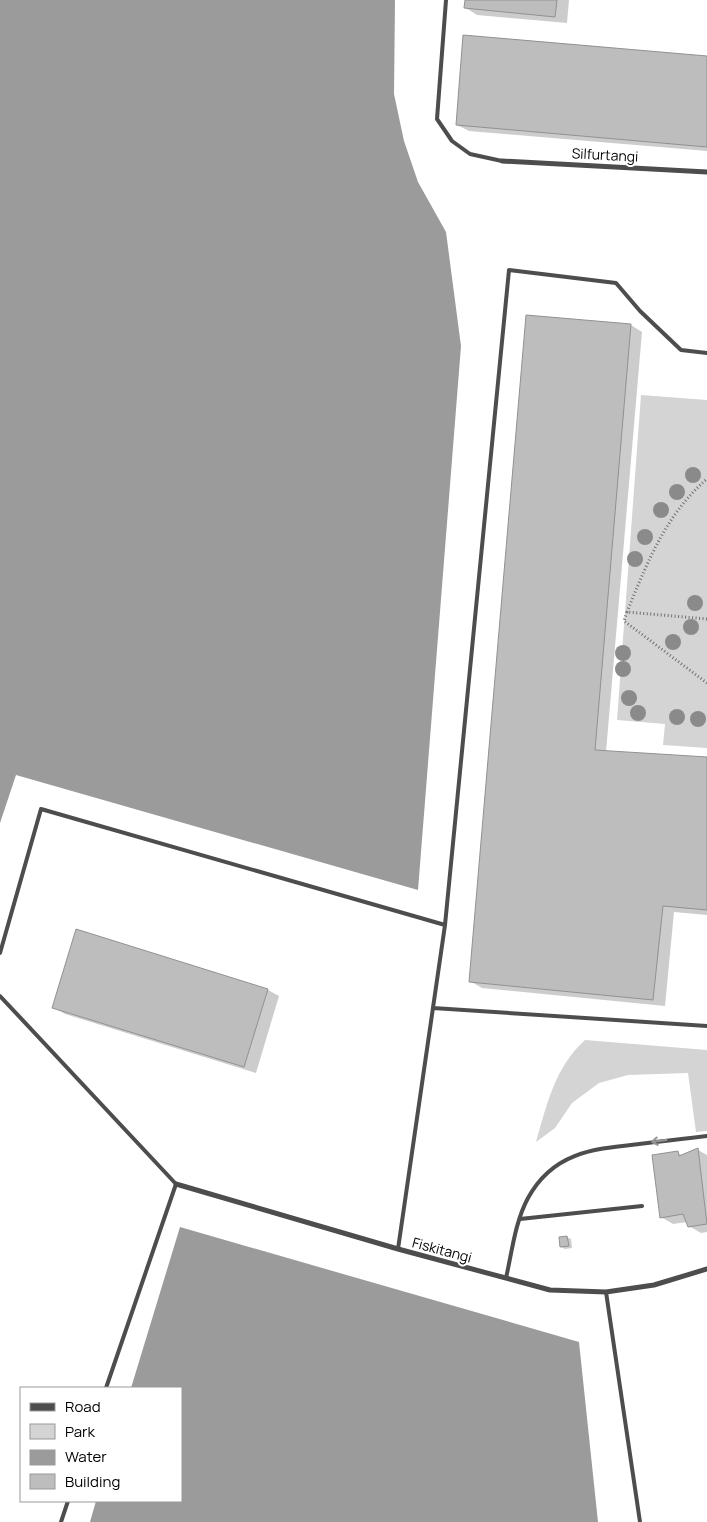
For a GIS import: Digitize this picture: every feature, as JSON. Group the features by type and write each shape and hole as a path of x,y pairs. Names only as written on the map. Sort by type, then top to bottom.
{"street":[{"name":"Silfurtangi","path":"502,161 707,172"},
{"name":"Fiskitangi","path":"176,1184 398,1249 550,1290 606,1292 654,1286 707,1269"}],"lane":[{"path":"446,0 437,119 452,141 470,154 502,161"},
{"path":"398,1249 445,925 510,270 616,283 640,311 681,350 707,353"},
{"path":"0,953 41,810 445,925"},
{"path":"0,996 176,1184 106,1387"},
{"path":"433,1008 707,1026"},
{"path":"506,1278 520,1219 528,1197 548,1173 575,1154 590,1149 707,1136"},
{"path":"520,1219 642,1206"},
{"path":"606,1292 640,1522"},
{"path":"61,1522 68,1502"}],"path":[{"path":"707,479 678,509 651,553 624,621 707,683"},
{"path":"627,612 707,619"}],"green space":[{"path":"641,395 707,400 707,748 663,745 665,724 617,720"},
{"path":"585,1040 707,1050 707,1131 696,1132 688,1073 628,1075 599,1083 572,1103 555,1128 536,1142 548,1100 559,1074 566,1062"}],"water":[{"path":"0,0 395,0 394,94 404,141 418,182 446,232 461,346 418,890 16,775 0,823"},
{"path":"180,1227 579,1342 598,1522 90,1522 96,1502 182,1502 182,1387 131,1387"}],"building":[{"path":"465,0 557,0 555,17 464,8"},
{"path":"463,35 707,56 707,147 456,125"},
{"path":"526,315 631,324 595,750 707,757 707,910 663,906 653,1000 469,982"},
{"path":"76,929 268,989 244,1067 52,1008"},
{"path":"698,1148 707,1224 688,1227 683,1214 660,1218 652,1155 678,1151 679,1156"},
{"path":"567,1236 569,1246 560,1247 559,1237"}]}
